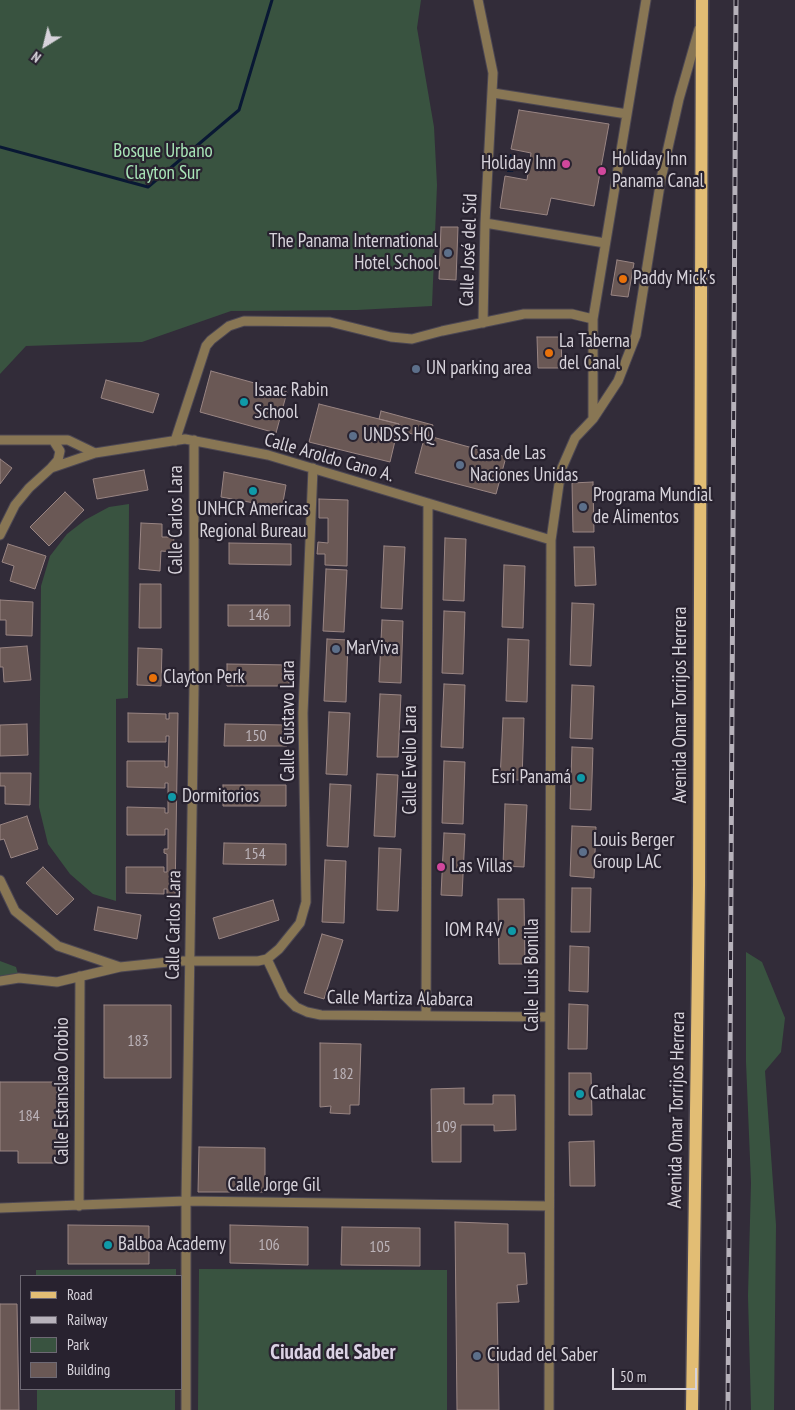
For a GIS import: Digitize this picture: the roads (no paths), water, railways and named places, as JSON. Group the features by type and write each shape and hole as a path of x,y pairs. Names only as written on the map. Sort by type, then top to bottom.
{"main road":[{"name":"Avenida Omar Torrijos Herrera","path":"690,1410 699,876 702,0"}],"street":[{"name":"Calle José del Sid","path":"478,0 493,73 485,223 483,323"},
{"path":"593,419 592,320 646,0"},
{"name":"Calle Luis Bonilla","path":"549,1410 548,1017 551,540 561,470 575,438 593,419 618,381 636,335 661,180 679,100 701,20"},
{"path":"493,93 628,114"},
{"path":"485,223 605,243"},
{"path":"174,441 202,353 211,340 230,326 244,321 330,322 391,337 412,340 524,314 548,312 572,314 592,320"},
{"path":"0,440 68,440 95,453"},
{"path":"0,535 15,505 28,488 58,460 60,451 53,440"},
{"name":"Calle Aroldo Cano A.","path":"51,468 95,453 174,441 194,440 268,455 551,540"},
{"name":"Calle Carlos Lara","path":"186,1410 186,1201 194,688 194,440"},
{"name":"Calle Gustavo Lara","path":"267,959 296,930 306,909 303,713 312,468"},
{"name":"Calle Evelio Lara","path":"426,1016 428,504"},
{"path":"0,880 15,911 58,946 120,967"},
{"path":"0,981 19,978 57,982 120,967 190,960 228,962 267,959"},
{"name":"Calle Martiza Alabarca","path":"267,959 284,995 296,1007 307,1012 322,1015 548,1017"},
{"name":"Calle Estanslao Orobio","path":"79,1206 80,976"},
{"name":"Calle Jorge Gil","path":"0,1208 186,1201 549,1206"}],"water":[{"path":"510,154 516,156 516,161 520,162 519,169 515,168 513,172 507,172"}],"waterway":[{"path":"0,147 148,187 239,110 272,0"}],"railway":[{"path":"728,1410 736,0"}],"place":[{"name":"Holiday Inn","path":"566,164"},
{"name":"Holiday Inn Panama Canal","path":"602,171"},
{"name":"The Panama International Hotel School","path":"448,253"},
{"name":"Paddy Mick's","path":"623,279"},
{"name":"La Taberna del Canal","path":"549,353"},
{"name":"UN parking area","path":"416,369"},
{"name":"Isaac Rabin School","path":"244,402"},
{"name":"UNDSS HQ","path":"353,436"},
{"name":"Casa de Las Naciones Unidas","path":"460,465"},
{"name":"UNHCR Americas Regional Bureau","path":"253,491"},
{"name":"Programa Mundial de Alimentos","path":"583,507"},
{"name":"MarViva","path":"336,649"},
{"name":"Clayton Perk","path":"153,678"},
{"name":"Esri Panamá","path":"581,778"},
{"name":"Dormitorios","path":"172,797"},
{"name":"Louis Berger Group LAC","path":"583,852"},
{"name":"Las Villas","path":"441,867"},
{"name":"IOM R4V","path":"512,931"},
{"name":"Cathalac","path":"580,1094"},
{"name":"Balboa Academy","path":"108,1245"},
{"name":"Ciudad del Saber","path":"477,1356"}],"district":[{"name":"Ciudad del Saber","path":"333,1353"}],"park label":[{"name":"Bosque Urbano Clayton Sur","path":"163,163"}]}
